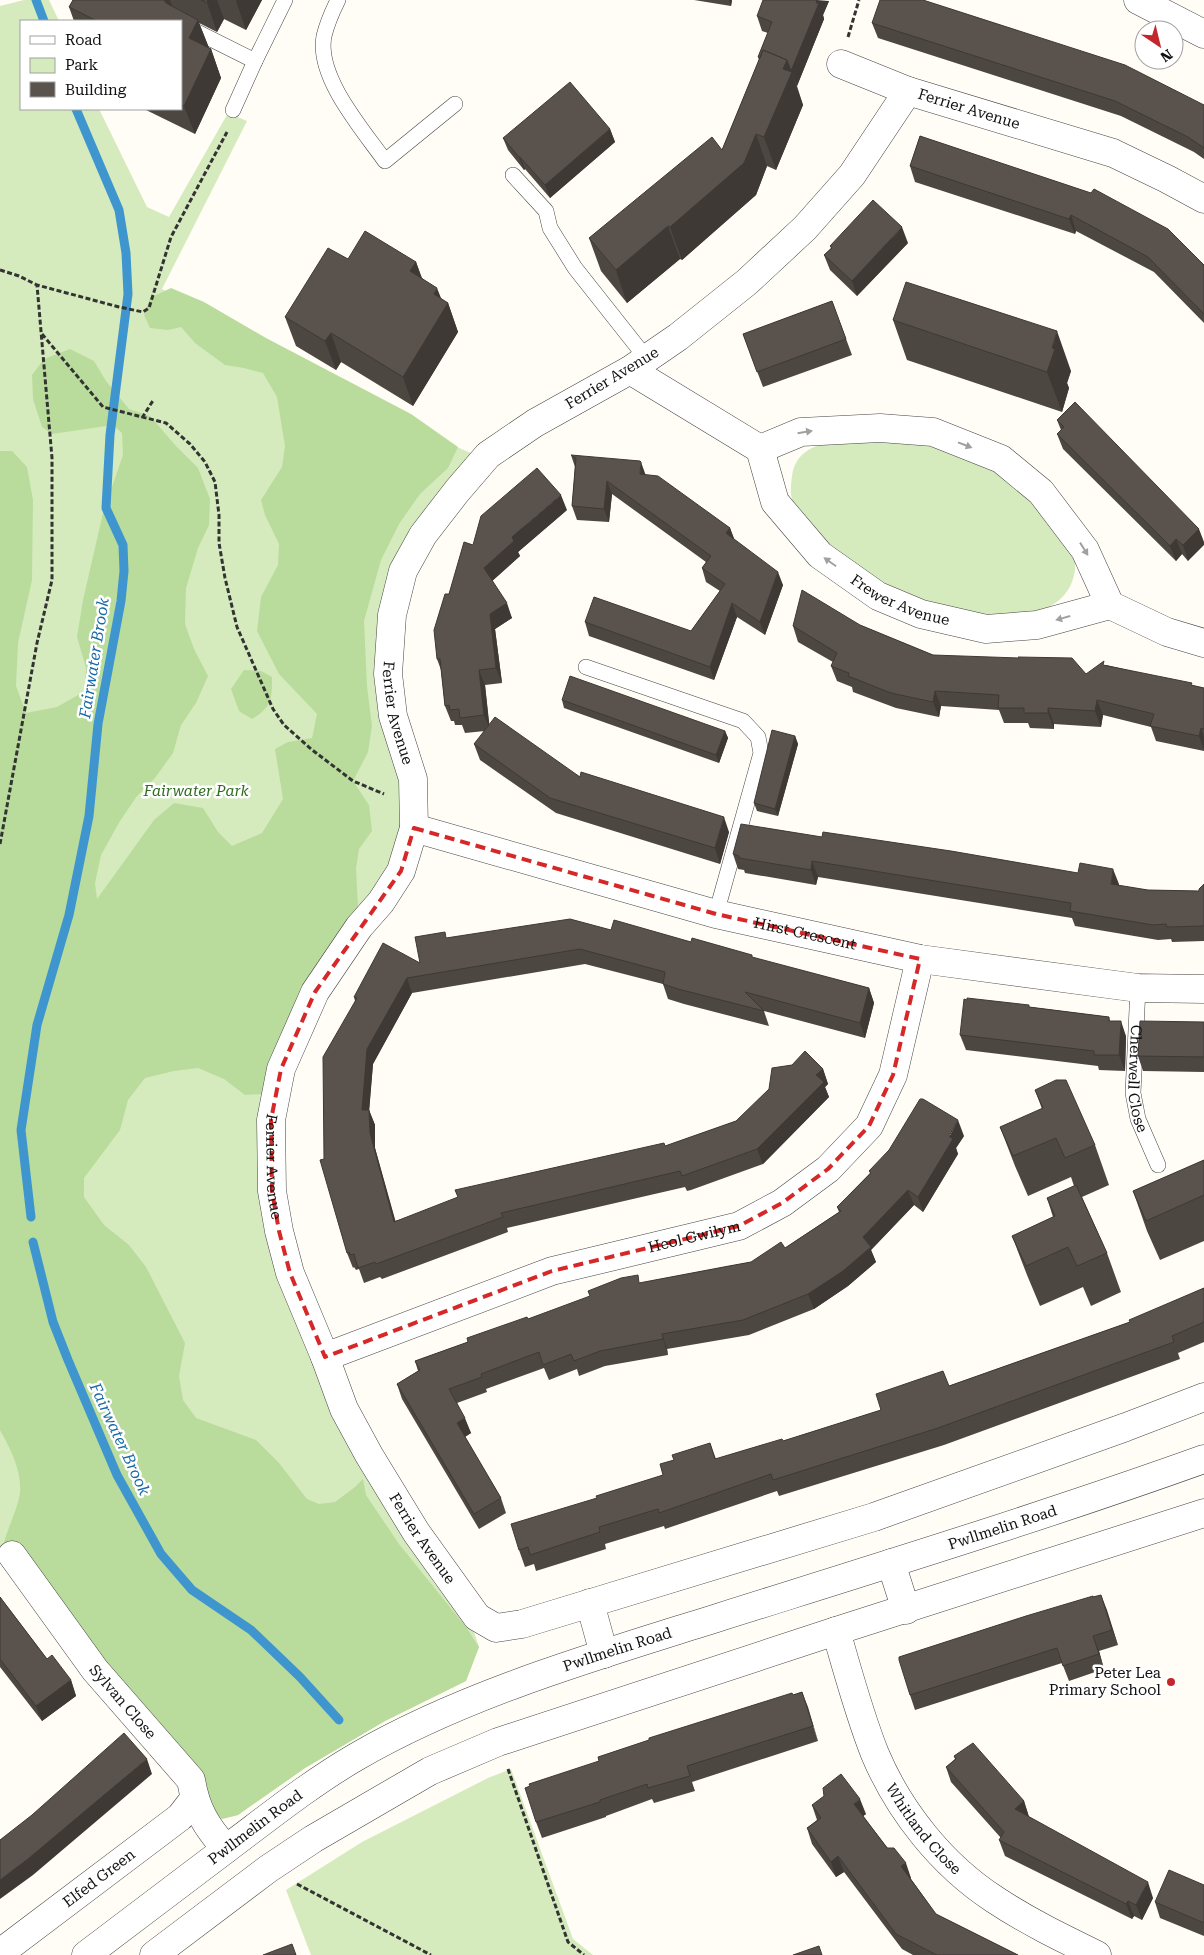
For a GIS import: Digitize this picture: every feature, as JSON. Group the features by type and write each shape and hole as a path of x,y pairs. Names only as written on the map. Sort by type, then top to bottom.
{"street":[{"path":"1138,0 1204,34"},
{"path":"841,64 908,91"},
{"name":"Ferrier Avenue","path":"590,1603 522,1624 496,1628 477,1617 416,1532 369,1455 344,1409 325,1357 290,1273 279,1231 272,1191 271,1120 281,1069 315,992 359,927 381,902 401,871 414,828 413,779 393,716 388,674 392,615 403,571 423,535 488,455 535,423 639,365 747,282 805,228 852,175 908,91 1113,153 1204,199"},
{"path":"639,365 760,449 801,432 880,428 933,432 1000,459 1041,492 1085,550 1110,604 1168,632 1204,643"},
{"name":"Frewer Avenue","path":"760,449 775,502 820,555 878,596 921,614 986,629 1037,625 1110,604"},
{"name":"Hirst Crescent","path":"414,828 716,914 920,958 1138,988 1204,989"},
{"name":"Heol Gwilym","path":"325,1357 552,1271 739,1226 782,1204 828,1169 869,1126 893,1074 920,958"},
{"path":"604,1654 590,1603 874,1517 1126,1427 1204,1397"},
{"name":"Pwllmelin Road","path":"86,1955 286,1804 356,1758 425,1722 507,1688 604,1654 891,1563 1204,1459"},
{"path":"154,1955 268,1869 313,1839 422,1776 498,1742 1204,1513"},
{"name":"Sylvan Close","path":"12,1555 95,1670 191,1780 194,1799 206,1827 226,1849"},
{"path":"891,1563 906,1610"},
{"name":"Whitland Close","path":"836,1631 859,1709 876,1755 897,1797 928,1841 959,1872 992,1898 1047,1931 1097,1955"},
{"name":"Elfed Green","path":"0,1953 180,1817 194,1799"}],"lane":[{"path":"234,110 255,61 286,0"},
{"path":"338,0 324,37 326,65 340,98 386,161 455,104"},
{"path":"182,24 255,61"},
{"path":"513,175 546,211 550,228 639,365"},
{"path":"586,667 743,721 758,737 761,753 716,914"},
{"name":"Cherwell Close","path":"1138,988 1133,1093 1138,1119 1158,1165"}],"path":[{"path":"841,64 859,0"},
{"path":"0,270 19,276 37,285 119,307 143,312 149,308 171,237 234,119 234,110"},
{"path":"0,844 37,643 52,580 52,458 37,285"},
{"path":"42,333 102,407 166,424 190,444 205,462 215,482 222,561 238,627 273,709 284,725 311,750 353,781 392,797 413,801"},
{"path":"142,418 154,399"},
{"path":"498,1742 568,1942 584,1955"},
{"path":"268,1869 431,1955"}],"highlighted area":[{"path":"414,828 716,914 920,959 893,1075 869,1126 828,1169 782,1203 739,1226 552,1271 325,1357 290,1273 279,1231 272,1191 271,1120 281,1069 315,992 401,871"}],"green space":[{"name":"Fairwater Park","path":"24,0 49,0 59,20 20,20 20,110 99,110 147,207 169,217 228,113 247,121 162,289 433,437 471,453 488,455 457,491 392,615 413,779 401,871 302,989 272,1191 388,1512 435,1584 474,1632 479,1647 466,1681 385,1721 305,1768 238,1815 222,1819 214,1800 0,1559 0,6"},
{"name":"Fairwater Park","path":"171,288 204,302 266,338 411,414 458,447 448,468 420,494 399,524 381,560 364,621 367,686 372,726 368,752 353,781 369,805 372,831 359,849 356,868 359,927 262,1094 245,1095 224,1079 198,1068 174,1071 145,1078 128,1100 120,1130 84,1178 84,1197 104,1225 129,1245 146,1267 185,1343 179,1376 183,1400 196,1418 256,1440 279,1463 307,1499 319,1504 335,1502 363,1479 366,1495 399,1544 466,1627 479,1647 466,1681 385,1721 305,1768 238,1815 222,1819 194,1799 4,1542 17,1505 20,1485 15,1460 0,1430 0,451 12,451 27,467 33,500 32,580 18,643 16,686 26,713 57,707 85,691 86,668 77,637 83,600 103,513 123,455 122,433 113,425 52,434 42,427 33,399 32,375 44,359 70,349 94,361 106,381 129,409 150,416 198,468 210,499 209,525 198,548 186,588 185,624 194,649 208,676 196,703 181,725 173,753 155,778 137,796 101,855 95,883 97,899 154,820 174,803 203,808 218,832 232,846 262,833 283,799 275,749 288,742 312,738 317,714 279,674 257,631 261,597 278,565 279,544 265,515 261,500 282,467 285,446 277,397 263,373 225,365 195,343 181,327 168,330 150,328 144,315 150,298"},
{"path":"846,440 927,444 977,459 1021,489 1074,552 1075,573 1068,590 1054,604 1035,611 992,615 971,614 949,610 920,600 856,567 832,549 803,517 793,503 791,493 794,466 805,453 819,445"},
{"path":"244,670 261,671 272,677 272,691 269,702 259,715 252,719 239,711 231,689"},
{"path":"511,1769 573,1939 593,1955 311,1955 286,1890 362,1842 488,1778"}],"building":[{"path":"73,0 164,0 166,3 198,20 189,38 211,49 184,106 182,105 182,20 95,20 69,7"},
{"path":"763,0 817,0 816,3 819,3 791,71 787,60 763,50 760,58 758,57 772,22 757,16"},
{"path":"880,0 923,0 1125,65 1204,105 1204,148 1188,137 1115,101 872,23"},
{"path":"763,50 787,60 783,69 792,72 764,137 756,134 744,163 670,227 668,226 616,270 589,238 712,137 722,150"},
{"path":"570,82 610,129 545,185 503,138"},
{"path":"920,136 1091,193 1094,189 1168,229 1204,265 1204,314 1148,257 1071,215 1069,219 910,166"},
{"path":"873,200 902,227 852,281 824,255 832,248 830,246"},
{"path":"365,231 416,262 410,271 437,288 434,294 448,303 403,377 331,333 325,341 285,317 328,248 348,259"},
{"path":"906,282 1057,331 1052,348 1055,349 1047,372 893,320"},
{"path":"832,301 846,339 757,372 743,334"},
{"path":"1075,402 1199,529 1183,545 1176,539 1170,546 1057,434 1064,427 1057,420"},
{"path":"571,455 640,461 640,474 658,476 730,528 726,533 778,572 760,622 732,603 710,667 585,622 594,597 691,631 725,584 702,568 711,556 607,481 604,509 572,506 576,458"},
{"path":"537,468 561,495 512,537 514,541 484,568 507,603 490,614 496,668 479,670 484,715 460,718 459,709 450,710 449,705 445,706 440,659 437,659 434,630 445,594 449,594 464,542 473,545 481,516"},
{"path":"802,590 860,625 933,655 1072,658 1086,674 1104,661 1103,665 1192,683 1191,685 1204,688 1204,729 1201,728 1199,736 1150,726 1154,714 1097,700 1095,711 1048,708 1048,713 1024,713 1024,708 998,708 999,695 935,691 933,702 891,693 848,676 849,673 831,666 837,653 793,626"},
{"path":"570,676 725,731 716,755 562,700"},
{"path":"495,717 580,777 581,772 724,817 715,848 550,798 474,744"},
{"path":"772,730 795,736 775,809 754,803"},
{"path":"741,824 822,837 823,832 951,851 1078,873 1080,863 1113,869 1111,884 1148,890 1199,891 1204,884 1204,926 1167,927 1166,924 1153,925 1070,911 1071,903 812,861 811,870 739,858 739,856 733,854"},
{"path":"570,919 611,930 614,920 691,942 692,938 752,955 752,957 869,988 860,1023 745,992 764,1011 678,989 663,984 665,972 580,949 407,978 367,1049 362,1110 369,1110 370,1133 394,1222 458,1197 455,1190 664,1143 665,1146 736,1121 769,1089 772,1068 792,1065 805,1051 823,1069 816,1075 824,1082 757,1149 682,1176 680,1171 501,1213 503,1217 376,1264 375,1262 358,1268 354,1254 350,1255 349,1252 347,1253 320,1160 324,1159 323,1057 357,998 354,997 383,943 420,963 415,937 445,932 446,938"},
{"path":"967,998 1029,1005 1029,1007 1109,1017 1109,1021 1121,1021 1119,1055 1094,1055 1094,1051 960,1035 964,999 967,1000"},
{"path":"1140,1021 1204,1022 1204,1057 1138,1056"},
{"path":"1056,1080 1066,1080 1095,1145 1065,1158 1056,1138 1013,1156 1000,1127 1043,1108 1035,1090"},
{"path":"920,1099 958,1120 949,1136 953,1139 918,1197 908,1190 863,1237 871,1247 843,1271 808,1294 743,1320 662,1334 663,1339 600,1351 574,1361 571,1354 543,1365 539,1352 481,1374 482,1377 449,1389 465,1418 457,1423 501,1498 474,1514 397,1384 420,1370 415,1361 468,1342 467,1338 527,1317 528,1319 590,1296 588,1291 621,1278 638,1275 639,1283 751,1262 781,1242 785,1248 841,1211 837,1207 871,1173 869,1171 889,1150"},
{"path":"1204,1160 1204,1195 1146,1221 1133,1191"},
{"path":"1076,1185 1107,1253 1077,1266 1068,1247 1026,1266 1012,1236 1055,1216 1047,1198"},
{"path":"1204,1288 1204,1322 1172,1336 1174,1342 938,1428 773,1480 771,1474 659,1513 658,1509 599,1527 600,1532 530,1555 528,1547 519,1550 511,1524 597,1498 596,1496 663,1475 660,1464 674,1460 672,1455 710,1443 715,1459 782,1439 783,1441 881,1410 876,1394 943,1371 949,1386 1130,1322 1129,1320"},
{"path":"1101,1595 1112,1630 1093,1636 1099,1654 1063,1666 1057,1648 910,1695 899,1657 1026,1616"},
{"path":"0,1597 47,1659 52,1655 71,1680 36,1706 0,1659"},
{"path":"802,1692 813,1726 687,1766 690,1776 648,1788 647,1784 600,1800 600,1802 536,1822 525,1788 530,1786 529,1784 599,1761 598,1757 649,1740 649,1738 792,1693 793,1695"},
{"path":"124,1733 147,1759 28,1859 0,1880 0,1840 32,1815"},
{"path":"973,1743 1024,1801 1015,1809 1148,1882 1136,1905 1128,1901 1126,1904 999,1840 1004,1832 946,1767 956,1759 954,1756"},
{"path":"841,1774 860,1799 854,1804 887,1848 894,1848 906,1863 901,1866 936,1914 1018,1955 937,1955 896,1934 838,1856 831,1862 807,1828 821,1818 812,1805 824,1796 823,1788"},
{"path":"1169,1870 1204,1885 1204,1923 1155,1902"},
{"path":"292,1944 296,1955 263,1955"},
{"path":"819,1946 822,1955 793,1955"}],"waterway":[{"name":"Fairwater Brook","path":"36,0 44,20"},
{"name":"Fairwater Brook","path":"31,1217 21,1130 37,1025 69,915 89,816 98,724 121,601 124,571 123,545 106,508 110,435 128,294 126,253 119,210 76,110"},
{"name":"Fairwater Brook","path":"33,1242 53,1322 68,1360 117,1475 161,1554 192,1590 251,1630 300,1677 339,1720"}],"place":[{"name":"Peter Lea Primary School","path":"1171,1682"}]}
